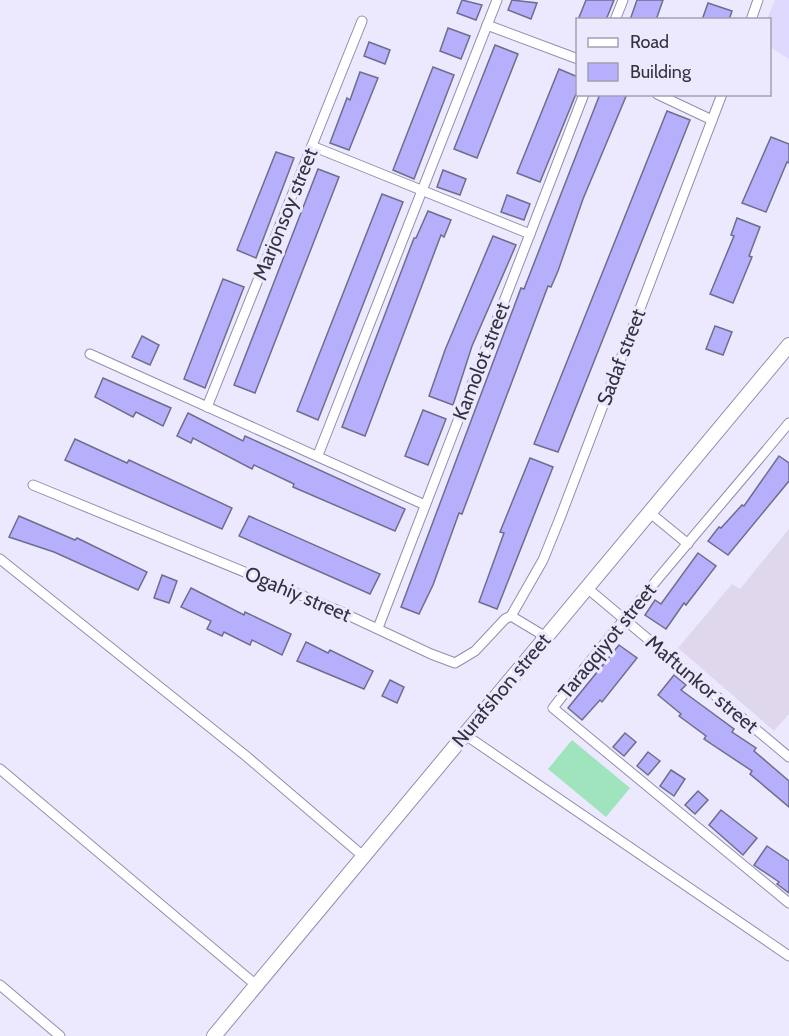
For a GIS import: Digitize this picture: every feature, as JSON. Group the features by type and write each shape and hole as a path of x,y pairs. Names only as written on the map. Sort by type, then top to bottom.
{"street":[{"path":"318,455 497,0"},
{"path":"616,18 622,0"},
{"path":"752,18 758,0"},
{"name":"Marjonsoy street","path":"207,407 362,21"},
{"path":"487,25 576,58"},
{"name":"Kamolot street","path":"378,628 583,96"},
{"path":"661,96 712,120"},
{"name":"Sadaf street","path":"511,616 543,560 556,528 721,96"},
{"path":"312,146 530,234"},
{"name":"Nurafshon street","path":"214,1036 789,345"},
{"path":"90,354 425,505"},
{"name":"Taraqqiyot street","path":"789,423 688,544 623,617 553,708 789,903"},
{"name":"Ogahiy street","path":"33,485 378,628 430,654 456,663 475,651 511,616"},
{"path":"649,512 688,544"},
{"path":"0,559 246,756 363,856"},
{"name":"Maftunkor street","path":"587,588 789,757"},
{"path":"511,616 546,638"},
{"path":"464,734 789,956"},
{"path":"0,769 256,985"},
{"path":"0,985 60,1036"}],"shaded area":[{"path":"775,0 789,0 789,59 771,48 771,18 767,18"},
{"path":"789,529 789,714 774,731 678,648 732,584 740,589"}],"green space":[{"path":"572,740 630,788 606,817 548,769"}],"building":[{"path":"462,0 482,5 476,20 457,13"},
{"path":"512,0 537,3 531,19 508,10"},
{"path":"586,0 614,0 607,18 579,18"},
{"path":"637,0 663,0 657,18 631,18"},
{"path":"708,3 732,11 730,18 703,18"},
{"path":"448,28 470,36 461,59 440,51"},
{"path":"369,42 390,50 385,64 364,56"},
{"path":"495,45 518,54 477,158 454,149"},
{"path":"433,67 454,75 414,179 393,170"},
{"path":"559,69 576,76 576,94 540,182 517,173"},
{"path":"360,72 378,78 349,150 330,143 347,98 350,100"},
{"path":"599,96 626,96 583,199 558,271 551,287 548,286 462,514 459,513 433,585 419,614 401,607 521,288 524,289"},
{"path":"667,111 690,120 558,452 534,444"},
{"path":"771,137 789,144 789,163 787,162 766,212 742,203"},
{"path":"276,152 294,158 256,258 237,250"},
{"path":"318,169 339,177 255,393 234,385"},
{"path":"443,170 466,179 460,195 437,187"},
{"path":"382,194 403,202 318,420 297,411"},
{"path":"507,195 530,204 524,220 501,212"},
{"path":"428,211 451,220 444,237 441,235 365,436 342,427 414,238"},
{"path":"737,218 760,227 749,256 752,257 733,303 710,294 734,236 731,235"},
{"path":"493,236 516,245 472,346 453,405 429,396 445,350"},
{"path":"223,279 244,287 205,388 184,379"},
{"path":"715,326 732,332 723,355 706,349"},
{"path":"142,336 159,345 150,365 132,357"},
{"path":"103,378 171,408 163,426 136,412 133,417 95,397"},
{"path":"423,410 446,419 428,465 405,456"},
{"path":"188,413 243,441 245,436 405,509 395,531 293,487 294,484 254,465 252,469 193,438 191,443 177,436"},
{"path":"75,439 127,463 129,460 232,508 222,529 65,460"},
{"path":"779,456 789,463 789,481 728,555 708,541 719,527 721,528 742,505 744,506"},
{"path":"530,458 553,467 497,609 479,602 504,533 500,532"},
{"path":"19,516 75,540 77,538 147,572 138,590 54,552 9,537"},
{"path":"249,516 380,574 370,594 239,536"},
{"path":"698,553 716,566 686,605 684,603 666,629 645,615 655,600 661,604"},
{"path":"162,575 177,581 169,603 154,598"},
{"path":"191,588 244,615 245,612 291,634 282,655 252,640 250,645 224,632 222,636 207,629 211,621 181,607"},
{"path":"306,642 328,653 330,650 373,671 364,689 297,661"},
{"path":"619,645 637,658 602,702 600,700 582,720 568,708"},
{"path":"674,675 686,685 681,690 734,729 732,732 756,748 754,751 789,781 789,807 750,774 752,771 704,739 706,736 679,716 681,714 658,695"},
{"path":"390,680 404,687 397,703 382,696"},
{"path":"625,733 636,742 624,756 613,747"},
{"path":"648,752 660,761 648,775 637,766"},
{"path":"671,770 685,779 674,796 660,786"},
{"path":"698,791 708,800 695,814 685,805"},
{"path":"721,810 757,838 743,855 709,825"},
{"path":"767,846 789,861 789,893 777,884 779,882 754,865"}]}
